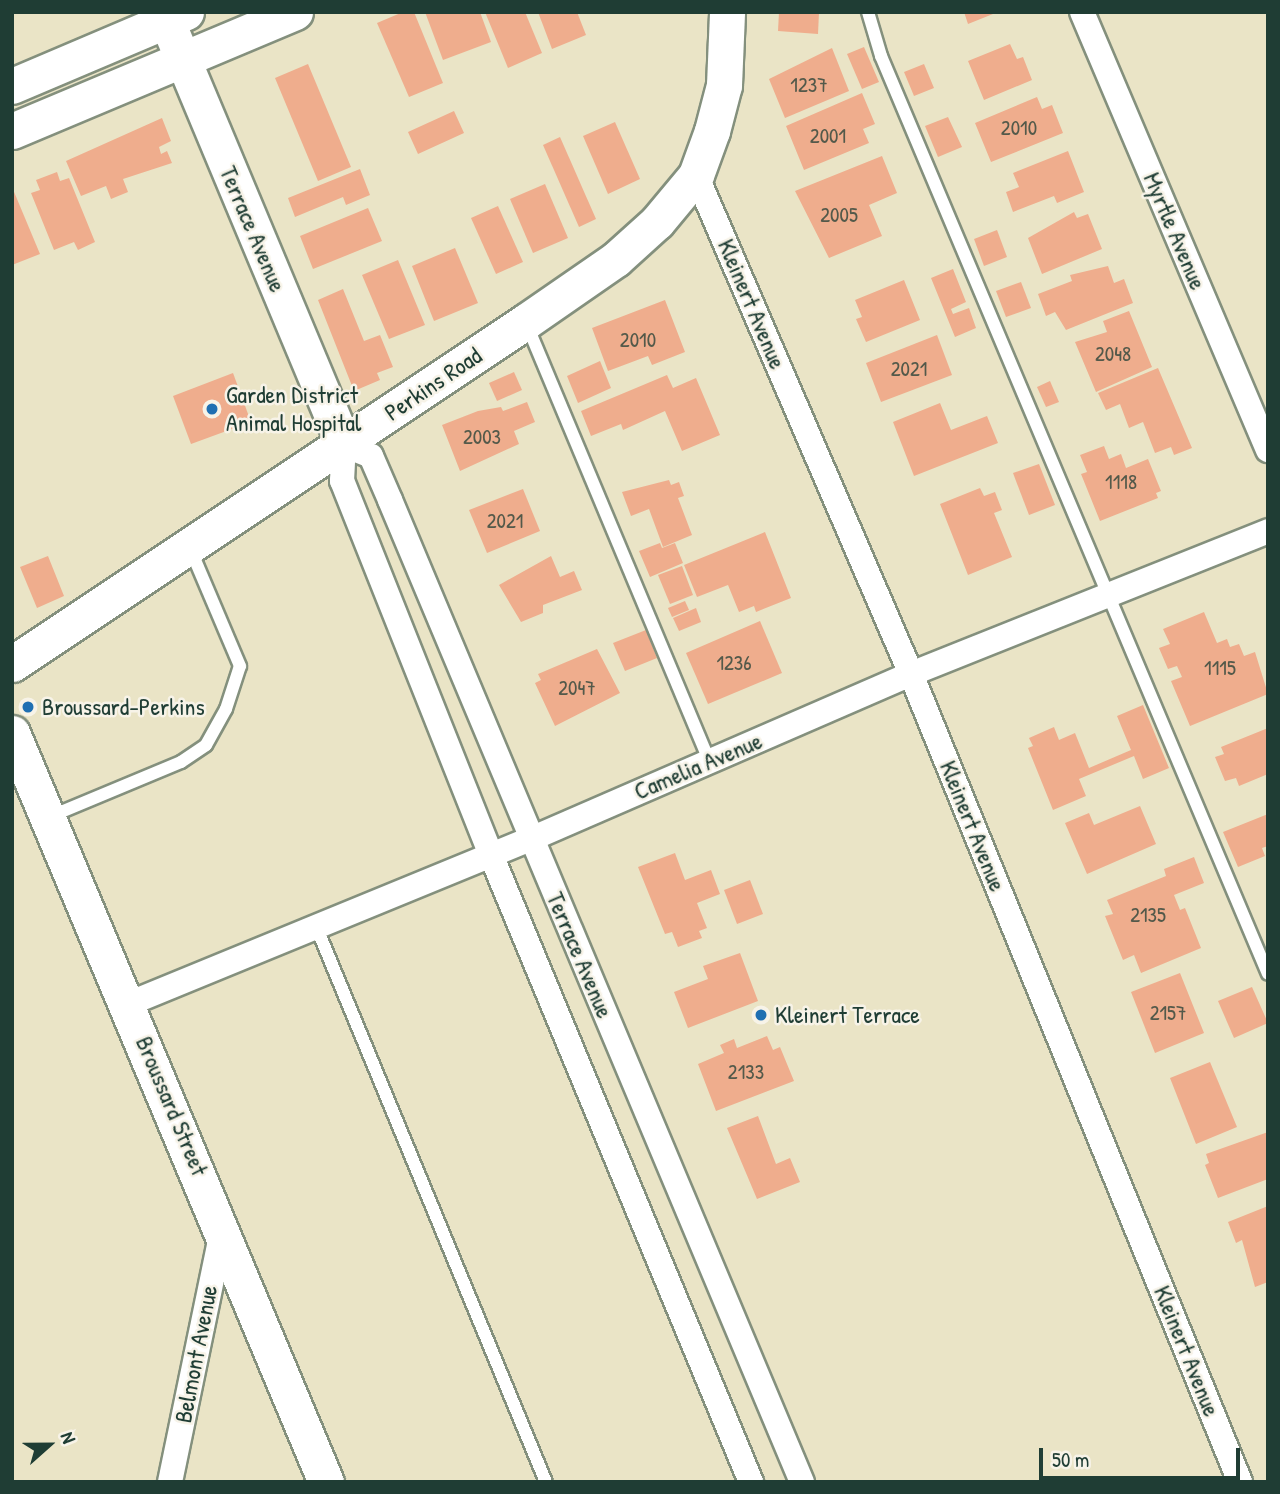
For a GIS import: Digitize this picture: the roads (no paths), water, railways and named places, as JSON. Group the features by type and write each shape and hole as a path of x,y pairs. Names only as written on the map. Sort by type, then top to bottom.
{"street":[{"path":"12,131 295,12"},
{"name":"Perkins Road","path":"12,664 525,322 616,259 657,222 696,175 724,85 727,12"},
{"name":"Myrtle Avenue","path":"1082,12 1268,450"},
{"path":"12,86 172,15"},
{"name":"Terrace Avenue","path":"172,15 183,59 344,445 342,481 491,855 751,1482"},
{"name":"Kleinert Avenue","path":"696,175 911,674 1240,1482"},
{"name":"Terrace Avenue","path":"344,445 371,456 802,1482"},
{"name":"Camelia Avenue","path":"128,1004 531,839 911,674 1268,531"},
{"name":"Broussard Street","path":"12,733 222,1226 326,1482"},
{"name":"Belmont Avenue","path":"170,1482 222,1226"}],"lane":[{"path":"868,12 881,56 1268,974"},
{"path":"525,322 709,761"},
{"path":"49,818 181,762 206,745 226,709 240,666 190,547"},
{"path":"316,926 546,1482"}],"place":[{"name":"Garden District Animal Hospital","path":"212,409"},
{"name":"Broussard-Perkins","path":"28,707"},
{"name":"Kleinert Terrace","path":"761,1015"}]}
